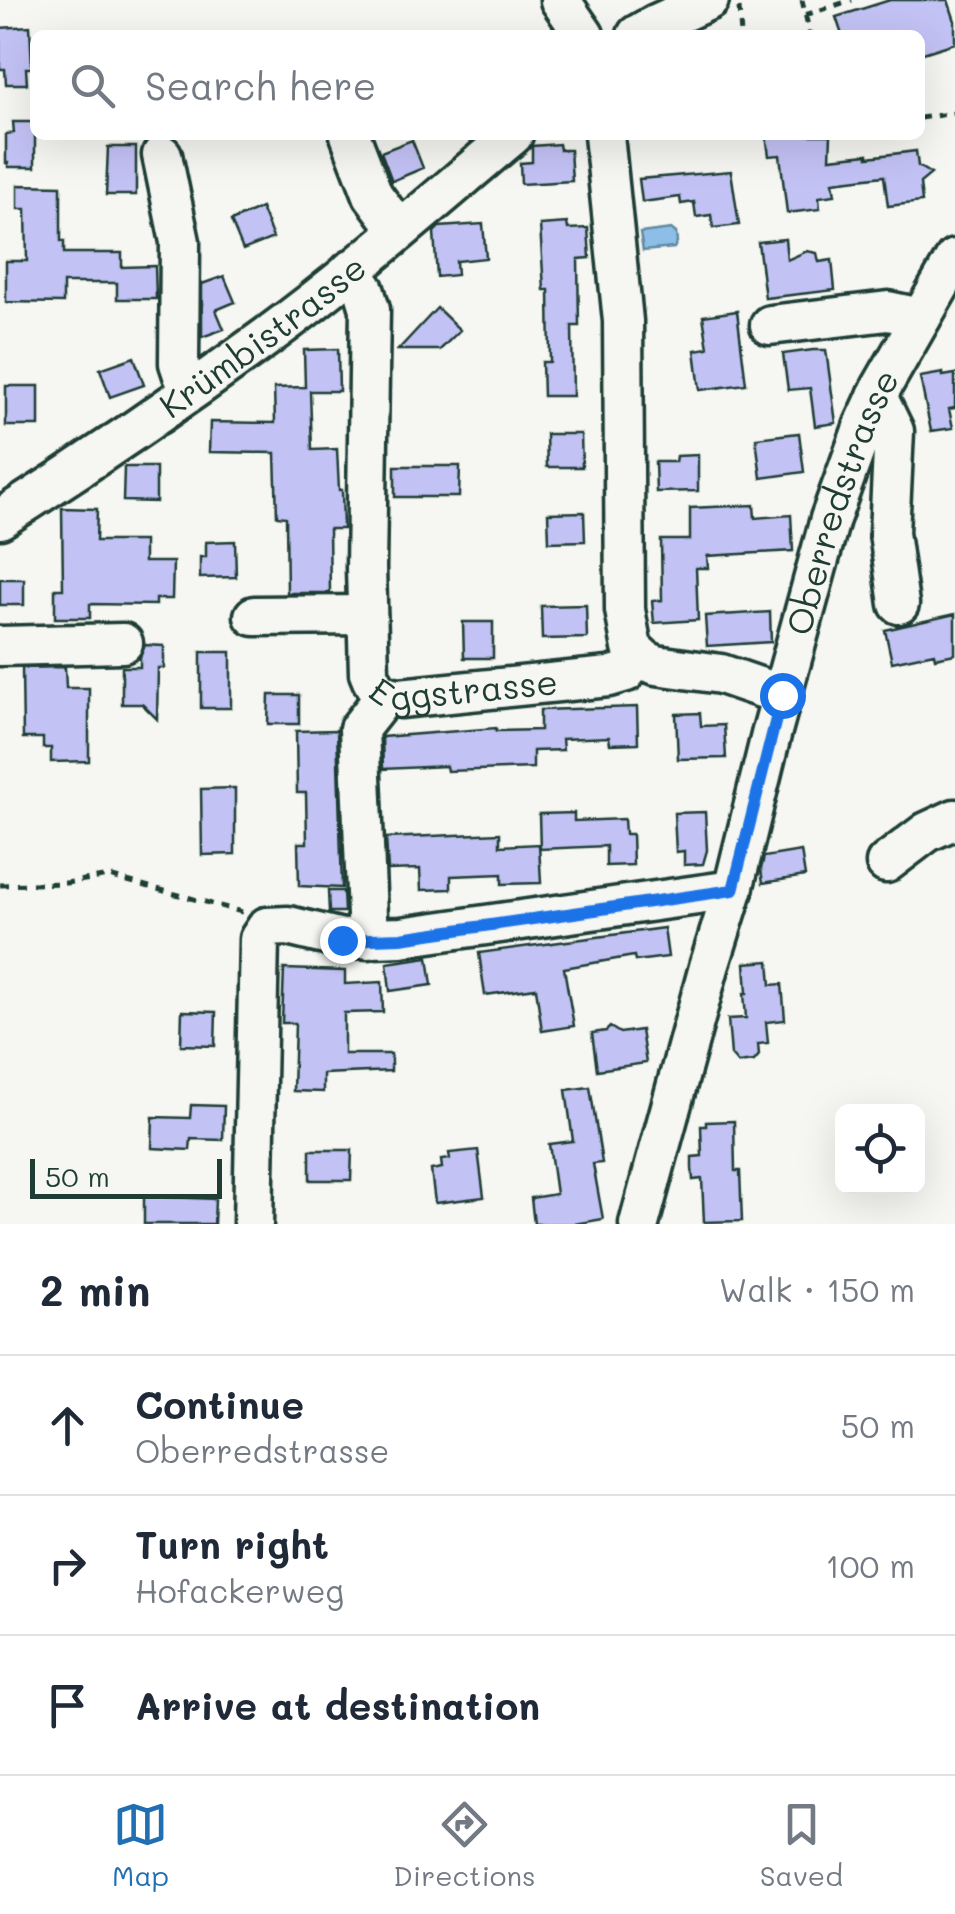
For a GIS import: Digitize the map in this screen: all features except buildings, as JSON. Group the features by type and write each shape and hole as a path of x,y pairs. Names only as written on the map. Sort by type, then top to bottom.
{"street":[{"path":"560,0 581,30"},
{"path":"646,30 708,0"},
{"path":"352,140 374,196 399,230"},
{"name":"Krümbistrasse","path":"0,519 265,338 507,140"},
{"path":"605,140 623,321 625,610 630,641 639,656 656,665 721,674 782,695"},
{"path":"162,155 180,242 178,363 192,389"},
{"name":"Oberredstrasse","path":"639,1224 733,890 830,519 877,396 955,259"},
{"name":"Eggstrasse","path":"350,271 364,289 370,310 368,616 369,673 374,688 385,696 400,698 610,677 626,672 639,656"},
{"path":"770,325 888,311 922,318"},
{"path":"877,396 894,431 889,533 899,604"},
{"path":"254,616 368,616"},
{"path":"0,646 122,643"},
{"path":"368,938 358,729 385,696"},
{"path":"886,863 927,832 955,819"},
{"path":"253,1224 259,939 267,927 288,926 342,940 401,938 733,890"}],"path":[{"path":"738,0 740,30"},
{"path":"802,0 809,30"},
{"path":"805,15 852,0"},
{"path":"925,117 955,114"},
{"path":"0,885 109,876 253,915 267,927"}],"water":[{"path":"671,229 676,233 674,248 643,251 640,233"}],"route":[{"path":"342,940 401,938 733,890 782,695"}]}
